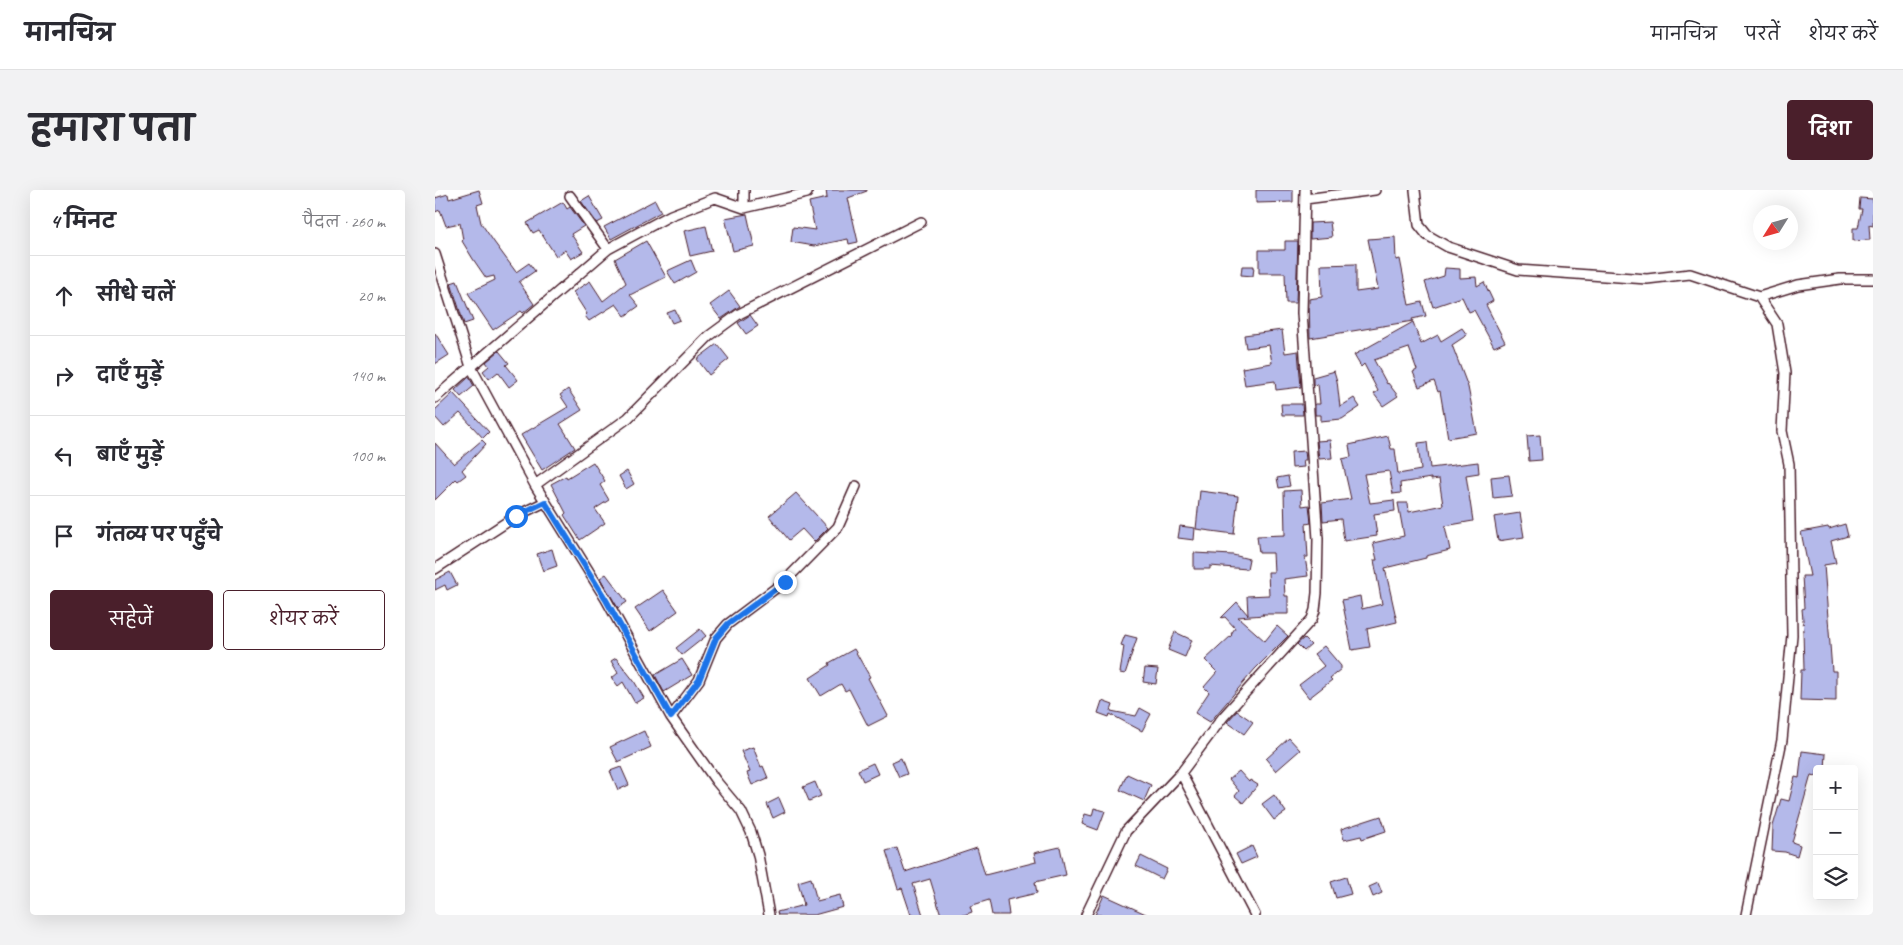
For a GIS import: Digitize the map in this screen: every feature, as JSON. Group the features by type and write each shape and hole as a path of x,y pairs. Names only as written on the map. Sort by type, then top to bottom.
{"street":[{"path":"744,190 744,208"},
{"path":"1086,915 1126,831 1181,773 1223,717 1311,620 1315,610 1318,539 1302,313 1305,194 1375,190"},
{"path":"1415,190 1419,225 1427,235 1447,247 1519,270 1647,279 1690,274 1759,297 1798,285 1840,279 1873,279"},
{"path":"435,398 609,249 713,194 744,208 807,193"},
{"path":"570,196 609,249"},
{"path":"535,485 628,418 709,336 739,314 921,222"},
{"path":"435,254 471,367 535,485 606,600 671,717 716,781 741,811 751,832 758,855 769,915"},
{"path":"1746,915 1782,740 1792,635 1789,464 1782,431 1785,373 1777,324 1759,297"},
{"path":"671,717 699,680 716,638 728,624 785,582 838,526 856,486"},
{"path":"435,569 516,516 545,502"},
{"path":"1181,773 1255,915"}],"building":[{"path":"479,190 483,203 477,205 481,223 494,242 516,272 529,263 535,271 519,282 534,304 523,313 521,311 493,330 468,293 495,280 494,276 486,278 473,259 462,241 460,223 446,226 440,210 435,212 435,198 448,194 449,199"},
{"path":"826,190 867,190 848,198 858,242 849,244 848,239 814,246 791,242 793,227 815,230 809,202 827,198"},
{"path":"1256,190 1293,190 1293,202 1256,203"},
{"path":"589,196 603,220 597,223 581,201"},
{"path":"1860,198 1873,199 1873,226 1869,225 1870,240 1853,241 1853,228 1858,228 1862,209 1859,209"},
{"path":"655,200 661,212 611,239 604,227"},
{"path":"563,202 567,209 570,207 584,226 571,234 583,252 571,259 565,250 556,256 539,230 533,233 527,223"},
{"path":"747,214 754,246 733,251 725,218"},
{"path":"1330,222 1332,237 1310,239 1310,223"},
{"path":"706,226 712,251 690,256 684,231"},
{"path":"1395,237 1396,260 1400,259 1409,305 1422,302 1426,316 1412,319 1413,321 1310,338 1309,299 1322,297 1321,265 1356,264 1356,292 1378,289 1368,239"},
{"path":"646,241 666,277 630,295 639,306 625,316 616,304 589,321 585,316 587,314 573,292 590,281 603,301 626,283 615,259"},
{"path":"1285,241 1298,241 1296,303 1286,303 1285,273 1259,273 1259,250 1285,250"},
{"path":"691,260 696,272 675,284 667,271"},
{"path":"1242,266 1254,266 1253,276 1241,275"},
{"path":"1445,268 1460,269 1460,278 1476,277 1477,286 1484,282 1493,301 1486,305 1505,342 1494,347 1474,310 1469,312 1462,297 1433,307 1425,282 1444,276"},
{"path":"457,281 473,321 464,324 451,283"},
{"path":"729,291 740,306 721,319 710,305"},
{"path":"675,310 680,320 672,323 667,313"},
{"path":"750,315 758,326 746,334 738,323"},
{"path":"1413,322 1421,344 1438,335 1441,341 1462,328 1467,335 1452,345 1468,387 1477,433 1448,438 1440,391 1438,392 1434,381 1419,387 1413,372 1417,370 1409,348 1374,360 1387,384 1398,396 1383,406 1374,394 1378,391 1364,364 1361,367 1354,355"},
{"path":"1282,330 1285,353 1298,351 1301,387 1276,390 1275,381 1245,385 1242,368 1272,363 1269,345 1246,348 1244,335"},
{"path":"435,333 449,355 435,364"},
{"path":"717,344 729,359 709,375 697,359"},
{"path":"499,351 509,363 506,365 518,380 509,387 498,372 489,379 483,371 489,366 486,362"},
{"path":"1334,371 1340,407 1354,398 1360,407 1342,419 1320,421 1321,415 1315,415 1315,404 1320,404 1318,384 1313,385 1313,377"},
{"path":"469,377 474,386 461,397 455,390"},
{"path":"568,389 582,410 560,424 575,448 542,470 521,435 568,407 560,395"},
{"path":"453,393 489,432 483,438 460,413 444,427 435,417 435,410"},
{"path":"1281,404 1302,404 1303,415 1282,415"},
{"path":"1540,435 1542,460 1529,461 1527,436"},
{"path":"1388,436 1391,449 1395,449 1398,474 1421,470 1418,443 1427,442 1430,468 1478,462 1479,473 1466,475 1473,521 1445,526 1450,550 1385,568 1397,622 1367,629 1370,647 1352,650 1342,600 1360,596 1362,609 1382,604 1373,543 1404,536 1398,503 1408,503 1409,512 1443,505 1439,479 1431,480 1431,478 1400,483 1401,493 1393,494 1389,471 1364,474 1370,503 1394,500 1395,511 1374,514 1377,536 1344,541 1341,519 1323,521 1322,503 1351,499 1342,459 1351,457 1349,445"},
{"path":"482,440 486,444 462,470 466,475 458,481 456,479 435,500 435,443 454,464"},
{"path":"1330,440 1332,458 1319,459 1317,441"},
{"path":"1305,451 1306,460 1303,460 1304,467 1292,468 1291,452"},
{"path":"593,462 605,481 600,485 609,500 595,509 605,523 580,540 564,515 566,513 551,484 566,476 567,478"},
{"path":"627,471 634,484 626,489 619,476"},
{"path":"1509,475 1512,496 1493,498 1491,477"},
{"path":"1288,476 1290,486 1279,488 1277,478"},
{"path":"1301,490 1302,506 1309,505 1311,523 1306,524 1308,557 1305,557 1308,576 1284,579 1285,596 1288,596 1288,614 1262,614 1264,615 1238,617 1265,641 1277,626 1288,636 1255,669 1210,722 1195,713 1209,692 1204,687 1217,672 1205,660 1232,635 1235,628 1225,617 1221,618 1237,602 1248,615 1247,596 1269,595 1268,572 1274,572 1273,553 1259,553 1257,536 1285,535 1284,491"},
{"path":"1200,491 1238,496 1234,534 1196,529"},
{"path":"796,493 828,528 814,542 802,529 789,540 769,516"},
{"path":"1520,513 1524,537 1498,541 1494,517"},
{"path":"1845,524 1848,536 1831,541 1836,563 1824,565 1832,671 1836,671 1836,701 1800,700 1801,670 1804,670 1802,576 1810,576 1801,532 1828,527 1829,529"},
{"path":"1180,526 1195,528 1194,540 1178,538"},
{"path":"552,549 557,566 543,571 537,554"},
{"path":"1194,553 1233,555 1249,559 1247,569 1210,566 1210,569 1194,569"},
{"path":"450,572 457,585 447,590 445,585 435,590 435,580"},
{"path":"606,574 627,602 618,608 600,578"},
{"path":"663,590 678,611 650,631 635,609"},
{"path":"700,629 706,636 682,655 676,648"},
{"path":"1175,632 1192,640 1185,657 1168,650"},
{"path":"1125,635 1137,638 1125,674 1120,673 1124,646 1121,645"},
{"path":"1304,638 1311,645 1304,651 1297,644"},
{"path":"1324,646 1341,666 1341,669 1330,678 1332,680 1309,698 1299,685 1324,666 1314,654"},
{"path":"854,649 870,677 868,678 888,716 868,726 849,689 845,691 841,684 821,696 810,678 830,665 829,663"},
{"path":"616,658 634,681 644,698 635,703 623,682 618,686 612,678 618,673 611,661"},
{"path":"682,659 692,675 664,692 655,675"},
{"path":"1145,668 1158,669 1156,684 1143,682"},
{"path":"1102,701 1113,705 1111,711 1136,716 1140,708 1151,714 1142,731 1110,714 1109,717 1098,713"},
{"path":"1237,711 1253,722 1244,734 1227,722"},
{"path":"644,731 651,747 618,762 610,747"},
{"path":"1289,738 1300,750 1276,771 1266,759"},
{"path":"753,747 761,767 763,766 768,778 752,785 747,773 750,772 741,751"},
{"path":"1802,751 1826,754 1825,765 1813,765 1813,775 1811,775 1792,842 1800,845 1797,856 1785,852 1772,851 1773,826 1781,799 1789,801 1795,777 1799,778"},
{"path":"901,758 907,774 899,777 892,762"},
{"path":"873,763 878,774 863,781 858,770"},
{"path":"621,767 629,785 618,790 610,771"},
{"path":"1239,771 1249,782 1250,780 1258,785 1243,803 1235,796 1239,791 1229,779"},
{"path":"1127,774 1151,785 1144,801 1120,790"},
{"path":"815,782 821,796 809,801 803,787"},
{"path":"1274,795 1286,812 1274,820 1262,804"},
{"path":"779,798 785,812 773,818 767,804"},
{"path":"1094,808 1105,811 1098,830 1082,824 1085,814 1092,816"},
{"path":"1381,816 1386,831 1362,839 1361,836 1344,840 1341,829"},
{"path":"1252,846 1257,857 1241,864 1236,854"},
{"path":"1060,847 1066,875 1035,882 1037,893 1007,900 1009,915 992,915 989,900 970,906 972,912 964,915 941,915 930,879 913,884 923,915 911,915 902,888 898,889 886,851 897,848 905,872 977,848 985,875 1036,862 1034,853"},
{"path":"1141,856 1167,869 1162,879 1136,866"},
{"path":"1346,877 1351,894 1336,898 1331,882"},
{"path":"811,878 817,901 840,895 843,907 814,915 778,915 777,912 804,905 798,882"},
{"path":"1378,883 1382,893 1373,897 1369,887"},
{"path":"1104,895 1148,915 1095,915"}],"route":[{"path":"516,516 545,502 606,600 671,717 699,680 716,638 728,624 785,582"}]}
